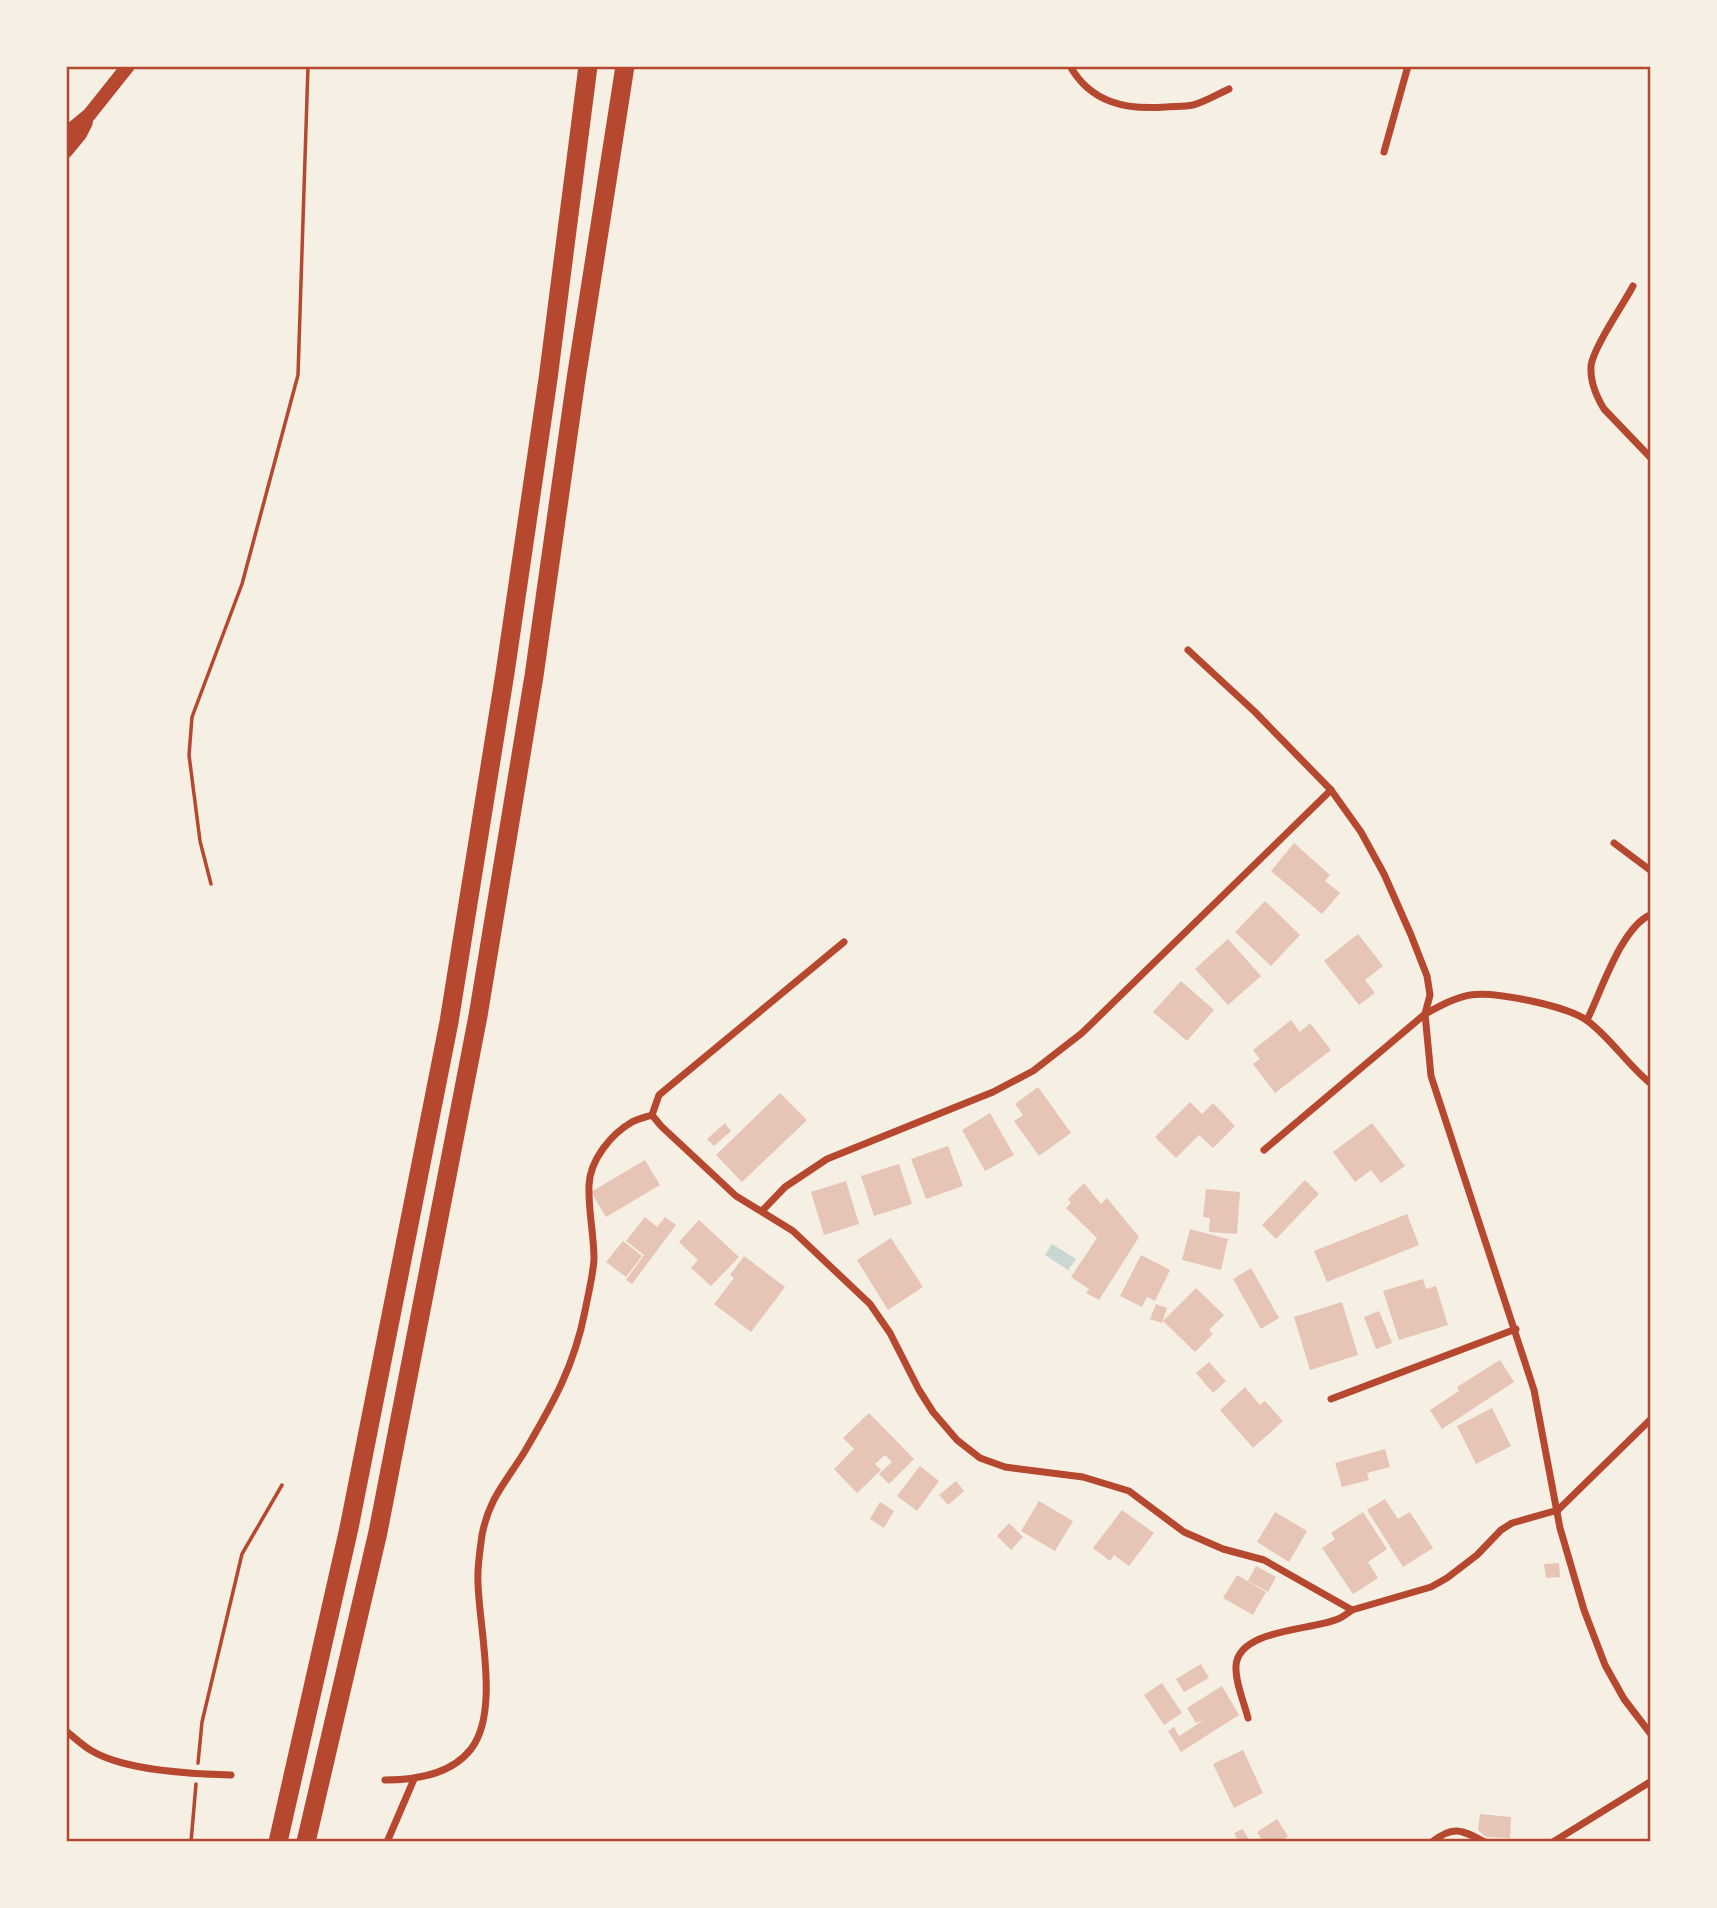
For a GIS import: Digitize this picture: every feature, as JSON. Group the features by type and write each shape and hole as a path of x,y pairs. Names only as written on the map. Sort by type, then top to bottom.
{"highway":[{"path":"278,1842 349,1528 449,1021 505,673 548,379 588,66"},
{"path":"306,1842 379,1532 475,1029 534,676 576,379 625,66"}],"main road":[{"path":"66,134 89,115 128,66"},
{"path":"66,151 80,134 89,115"}],"street":[{"path":"1070,66 1088,89 1101,99 1124,107 1194,105 1229,89"},
{"path":"1384,152 1408,66"},
{"path":"1633,286 1594,358 1592,377 1598,400 1604,409 1650,457"},
{"path":"1188,650 1255,712 1331,790 1361,832 1384,874 1411,935 1427,976 1430,995 1425,1014 1432,1076 1534,1390 1560,1528 1584,1610 1605,1665 1624,1699 1650,1732"},
{"path":"762,1211 785,1187 827,1159 993,1092 1050,1059 1082,1033 1331,790"},
{"path":"1614,842 1650,870"},
{"path":"1587,1020 1633,929 1650,915"},
{"path":"652,1115 659,1095 844,942"},
{"path":"1264,1150 1425,1014 1454,999 1483,994 1560,1008 1587,1020 1650,1083"},
{"path":"652,1115 736,1196 793,1231 870,1304 933,1412 957,1440 980,1458 1005,1468 1083,1477 1129,1490 1184,1532 1223,1549 1264,1560 1352,1610"},
{"path":"385,1780 430,1776 460,1759 472,1748 480,1731 487,1678 478,1580 483,1532 492,1501 561,1390 571,1363 594,1263 589,1183 593,1167 611,1139 634,1121 652,1115"},
{"path":"1331,1399 1516,1329"},
{"path":"1248,1718 1236,1668 1242,1650 1251,1643 1339,1619 1352,1610 1430,1587 1447,1578 1512,1523 1558,1510 1650,1420"},
{"path":"66,1731 91,1751 115,1761 197,1774 231,1775"},
{"path":"387,1842 414,1779"},
{"path":"1553,1842 1650,1782"},
{"path":"1432,1842 1452,1830 1459,1830 1485,1842"}],"path":[{"path":"211,884 200,841 189,755 192,718 242,584 298,375 308,66"},
{"path":"191,1842 202,1722 242,1554 282,1485"}],"shaded area":[{"path":"1052,1244 1076,1259 1068,1270 1045,1255"}],"building":[{"path":"1294,843 1330,875 1325,881 1340,893 1322,914 1271,871"},
{"path":"1265,901 1300,935 1271,966 1235,932"},
{"path":"1358,934 1383,966 1365,980 1375,993 1359,1005 1324,961"},
{"path":"1228,939 1261,976 1228,1005 1195,969"},
{"path":"1181,981 1214,1010 1187,1041 1153,1012"},
{"path":"1291,1020 1300,1032 1310,1023 1331,1050 1275,1093 1253,1064 1260,1059 1253,1050"},
{"path":"1038,1087 1071,1133 1039,1156 1014,1121 1023,1115 1015,1104"},
{"path":"780,1093 807,1120 742,1182 716,1155"},
{"path":"1190,1102 1202,1114 1213,1103 1235,1126 1213,1148 1199,1135 1176,1158 1155,1137"},
{"path":"990,1113 1014,1155 985,1171 962,1130"},
{"path":"725,1123 731,1131 714,1146 707,1139"},
{"path":"1372,1123 1405,1166 1381,1183 1371,1170 1355,1182 1333,1152"},
{"path":"948,1146 963,1186 926,1199 911,1159"},
{"path":"645,1160 660,1185 606,1217 591,1192"},
{"path":"899,1164 912,1204 874,1216 861,1176"},
{"path":"1305,1180 1319,1194 1276,1239 1262,1225"},
{"path":"846,1181 859,1224 824,1235 811,1192"},
{"path":"1084,1183 1101,1204 1107,1198 1139,1237 1099,1300 1086,1293 1089,1289 1071,1277 1097,1238 1066,1208 1071,1203 1068,1199"},
{"path":"1206,1189 1240,1192 1237,1234 1209,1232 1210,1218 1203,1217"},
{"path":"1407,1214 1419,1245 1327,1282 1314,1251"},
{"path":"645,1217 657,1227 665,1217 676,1225 632,1284 626,1280 644,1255 626,1241"},
{"path":"699,1220 739,1257 711,1286 691,1268 698,1260 679,1242"},
{"path":"1190,1229 1228,1239 1221,1270 1182,1260"},
{"path":"891,1238 923,1287 888,1310 857,1260"},
{"path":"623,1241 642,1256 626,1277 606,1262"},
{"path":"1141,1255 1170,1270 1155,1301 1147,1297 1142,1307 1120,1296"},
{"path":"744,1256 785,1287 751,1332 714,1304 734,1278 730,1275"},
{"path":"1251,1268 1279,1318 1261,1329 1233,1279"},
{"path":"1423,1279 1426,1289 1436,1286 1448,1325 1399,1340 1383,1291"},
{"path":"1196,1288 1224,1315 1209,1330 1213,1334 1195,1352 1163,1321"},
{"path":"1342,1302 1358,1355 1310,1370 1294,1317"},
{"path":"1156,1304 1167,1308 1162,1323 1150,1319"},
{"path":"1379,1311 1392,1343 1376,1349 1364,1317"},
{"path":"1500,1360 1514,1382 1442,1429 1430,1410 1459,1391 1457,1387"},
{"path":"1209,1362 1226,1381 1213,1393 1196,1373"},
{"path":"1245,1387 1260,1405 1265,1401 1283,1421 1253,1448 1220,1410"},
{"path":"1492,1408 1511,1446 1476,1464 1457,1426"},
{"path":"869,1413 914,1459 889,1484 879,1474 892,1462 885,1455 875,1464 881,1470 857,1493 834,1469 854,1449 843,1438"},
{"path":"1385,1449 1390,1467 1367,1473 1369,1480 1342,1487 1335,1463"},
{"path":"920,1466 939,1481 917,1511 897,1496"},
{"path":"956,1481 964,1491 948,1505 939,1495"},
{"path":"1385,1499 1398,1519 1410,1512 1433,1548 1403,1567 1367,1510"},
{"path":"1039,1501 1073,1521 1055,1551 1021,1531"},
{"path":"880,1502 894,1511 884,1528 870,1519"},
{"path":"1122,1510 1154,1533 1129,1566 1114,1555 1110,1561 1093,1548"},
{"path":"1275,1512 1307,1531 1289,1562 1257,1542"},
{"path":"1363,1512 1387,1549 1368,1562 1378,1578 1353,1594 1322,1548 1335,1539 1331,1533"},
{"path":"1009,1523 1023,1537 1011,1550 997,1536"},
{"path":"1559,1563 1560,1577 1546,1578 1544,1564"},
{"path":"1256,1566 1276,1577 1268,1592 1248,1581"},
{"path":"1237,1575 1266,1592 1253,1615 1223,1598"},
{"path":"1201,1664 1209,1678 1184,1692 1176,1679"},
{"path":"1162,1683 1182,1713 1164,1725 1144,1695"},
{"path":"1222,1686 1239,1715 1181,1752 1168,1731 1174,1727 1179,1736 1204,1720 1196,1723 1187,1708"},
{"path":"1243,1750 1263,1793 1234,1808 1213,1764"},
{"path":"1480,1814 1511,1817 1510,1838 1486,1837 1478,1830"},
{"path":"1277,1819 1288,1836 1280,1842 1263,1842 1257,1832"},
{"path":"1243,1829 1250,1842 1239,1842 1234,1833"}]}
